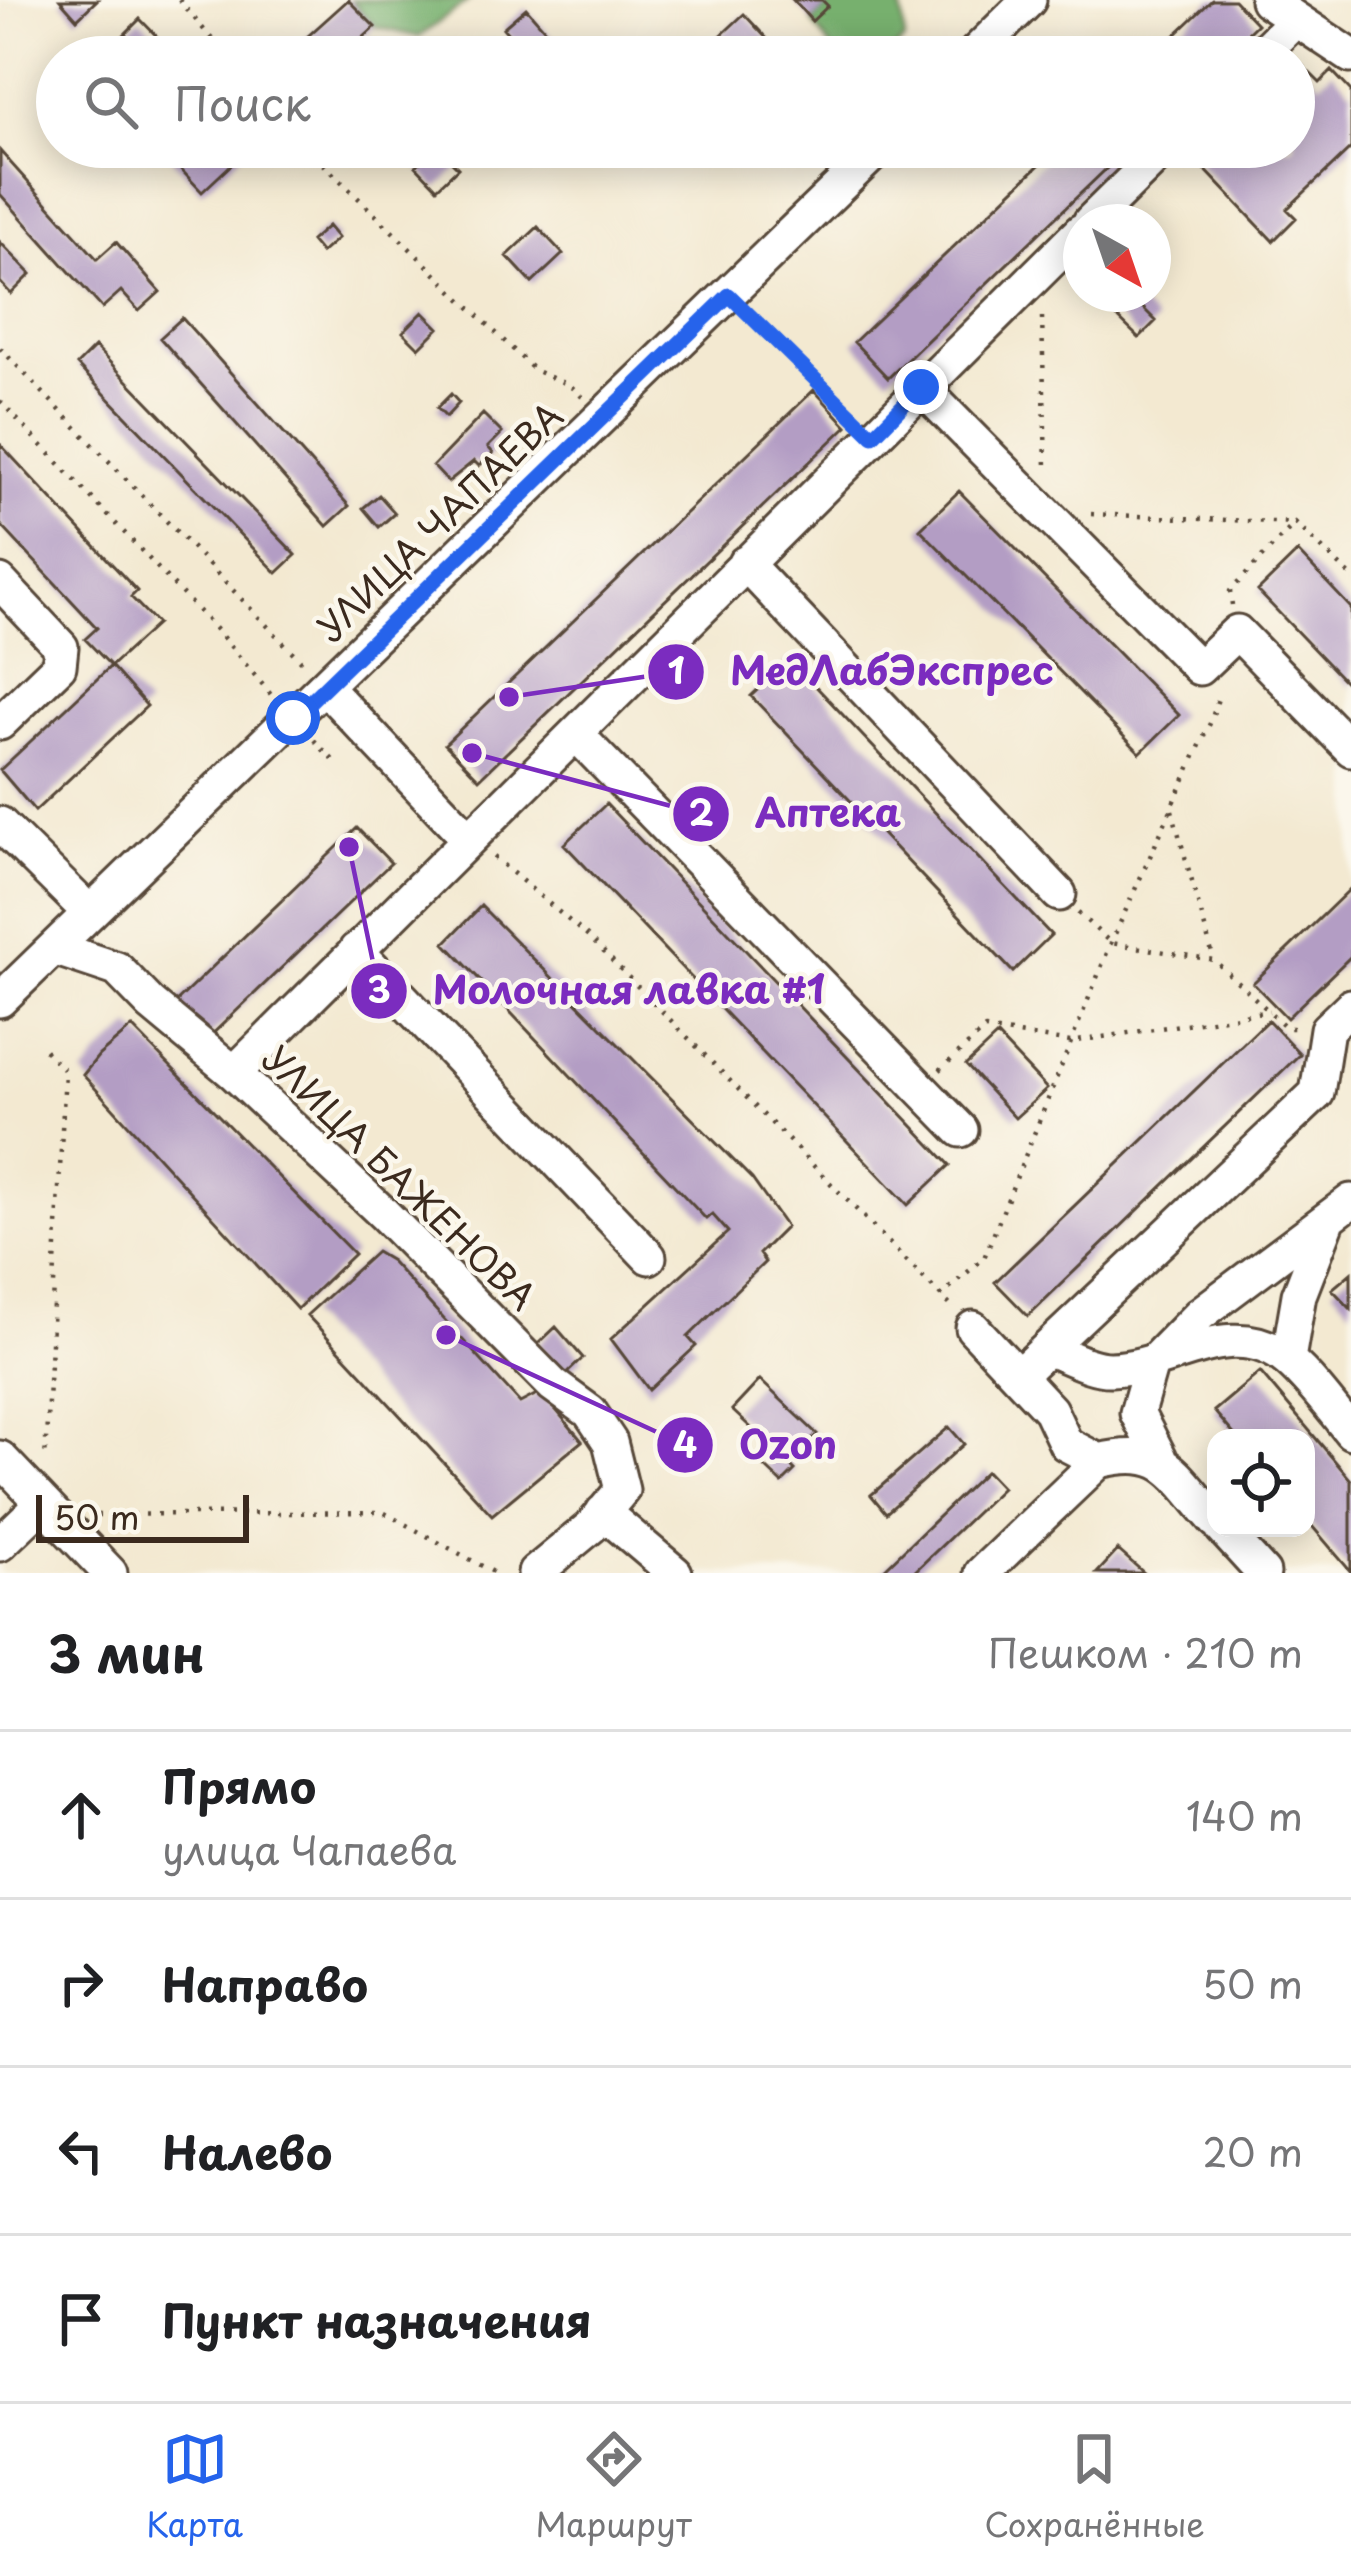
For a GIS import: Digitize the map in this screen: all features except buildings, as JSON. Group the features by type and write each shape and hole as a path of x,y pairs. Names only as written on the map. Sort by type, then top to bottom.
{"street":[{"path":"992,36 1029,0"},
{"path":"1267,0 1351,56"},
{"path":"1279,36 1294,21"},
{"name":"УЛИЦА ЧАПАЕВА","path":"0,1000 859,168"},
{"path":"1108,204 1145,168"},
{"path":"234,1073 1063,248"},
{"path":"921,387 1199,668 1237,632 1351,749"},
{"path":"745,563 1059,894"},
{"path":"0,582 61,647 59,666 0,723"},
{"path":"325,687 468,838"},
{"path":"576,734 961,1130"},
{"path":"0,824 90,913"},
{"name":"УЛИЦА БАЖЕНОВА","path":"54,948 117,969 384,1214 553,1385 590,1412 610,1442 622,1490 603,1512"},
{"path":"356,950 649,1257"},
{"path":"1018,1376 1316,1093 1343,1028"},
{"path":"1288,1359 1299,1295 1339,1211"},
{"path":"1207,1511 1160,1458 1137,1413 1151,1364 1200,1314 1339,1211"},
{"path":"973,1328 1050,1410 1066,1444 1099,1461"},
{"path":"1049,1349 1105,1370 1151,1364 1232,1338 1260,1344 1288,1359 1346,1416"},
{"path":"982,1573 1099,1461 1130,1453 1160,1458"},
{"path":"0,1458 110,1573"},
{"path":"0,1544 43,1503"},
{"path":"535,1573 603,1512 675,1573"},
{"path":"1230,1537 1263,1573"}],"path":[{"path":"179,0 209,36"},
{"path":"327,168 534,370 571,386 603,418"},
{"path":"1040,270 1047,513 1295,523 1351,576"},
{"path":"729,295 873,436"},
{"path":"0,348 325,687"},
{"path":"0,401 335,762"},
{"path":"940,1296 984,1258 1111,943 1211,721 1237,632 1230,592 1295,523"},
{"path":"1172,808 1214,960 1288,1028 1343,1028"},
{"path":"468,838 516,872 592,940 973,1328"},
{"path":"1059,894 1111,943 1214,960"},
{"path":"920,1089 985,1029 1071,1042 1269,1011"},
{"path":"45,1050 65,1071 45,1465"},
{"path":"92,1515 383,1512 495,1573"}],"green space":[{"path":"351,0 469,0 420,36 375,27"},
{"path":"822,0 901,0 905,36 822,36 812,21 828,6"}],"place":[{"name":"МедЛабЭкспрес","path":"509,697"},
{"name":"Аптека","path":"472,753"},
{"name":"Молочная лавка #1","path":"349,847"},
{"name":"Ozon","path":"446,1335"}],"route":[{"path":"293,718 729,295 873,436 921,387"}]}
